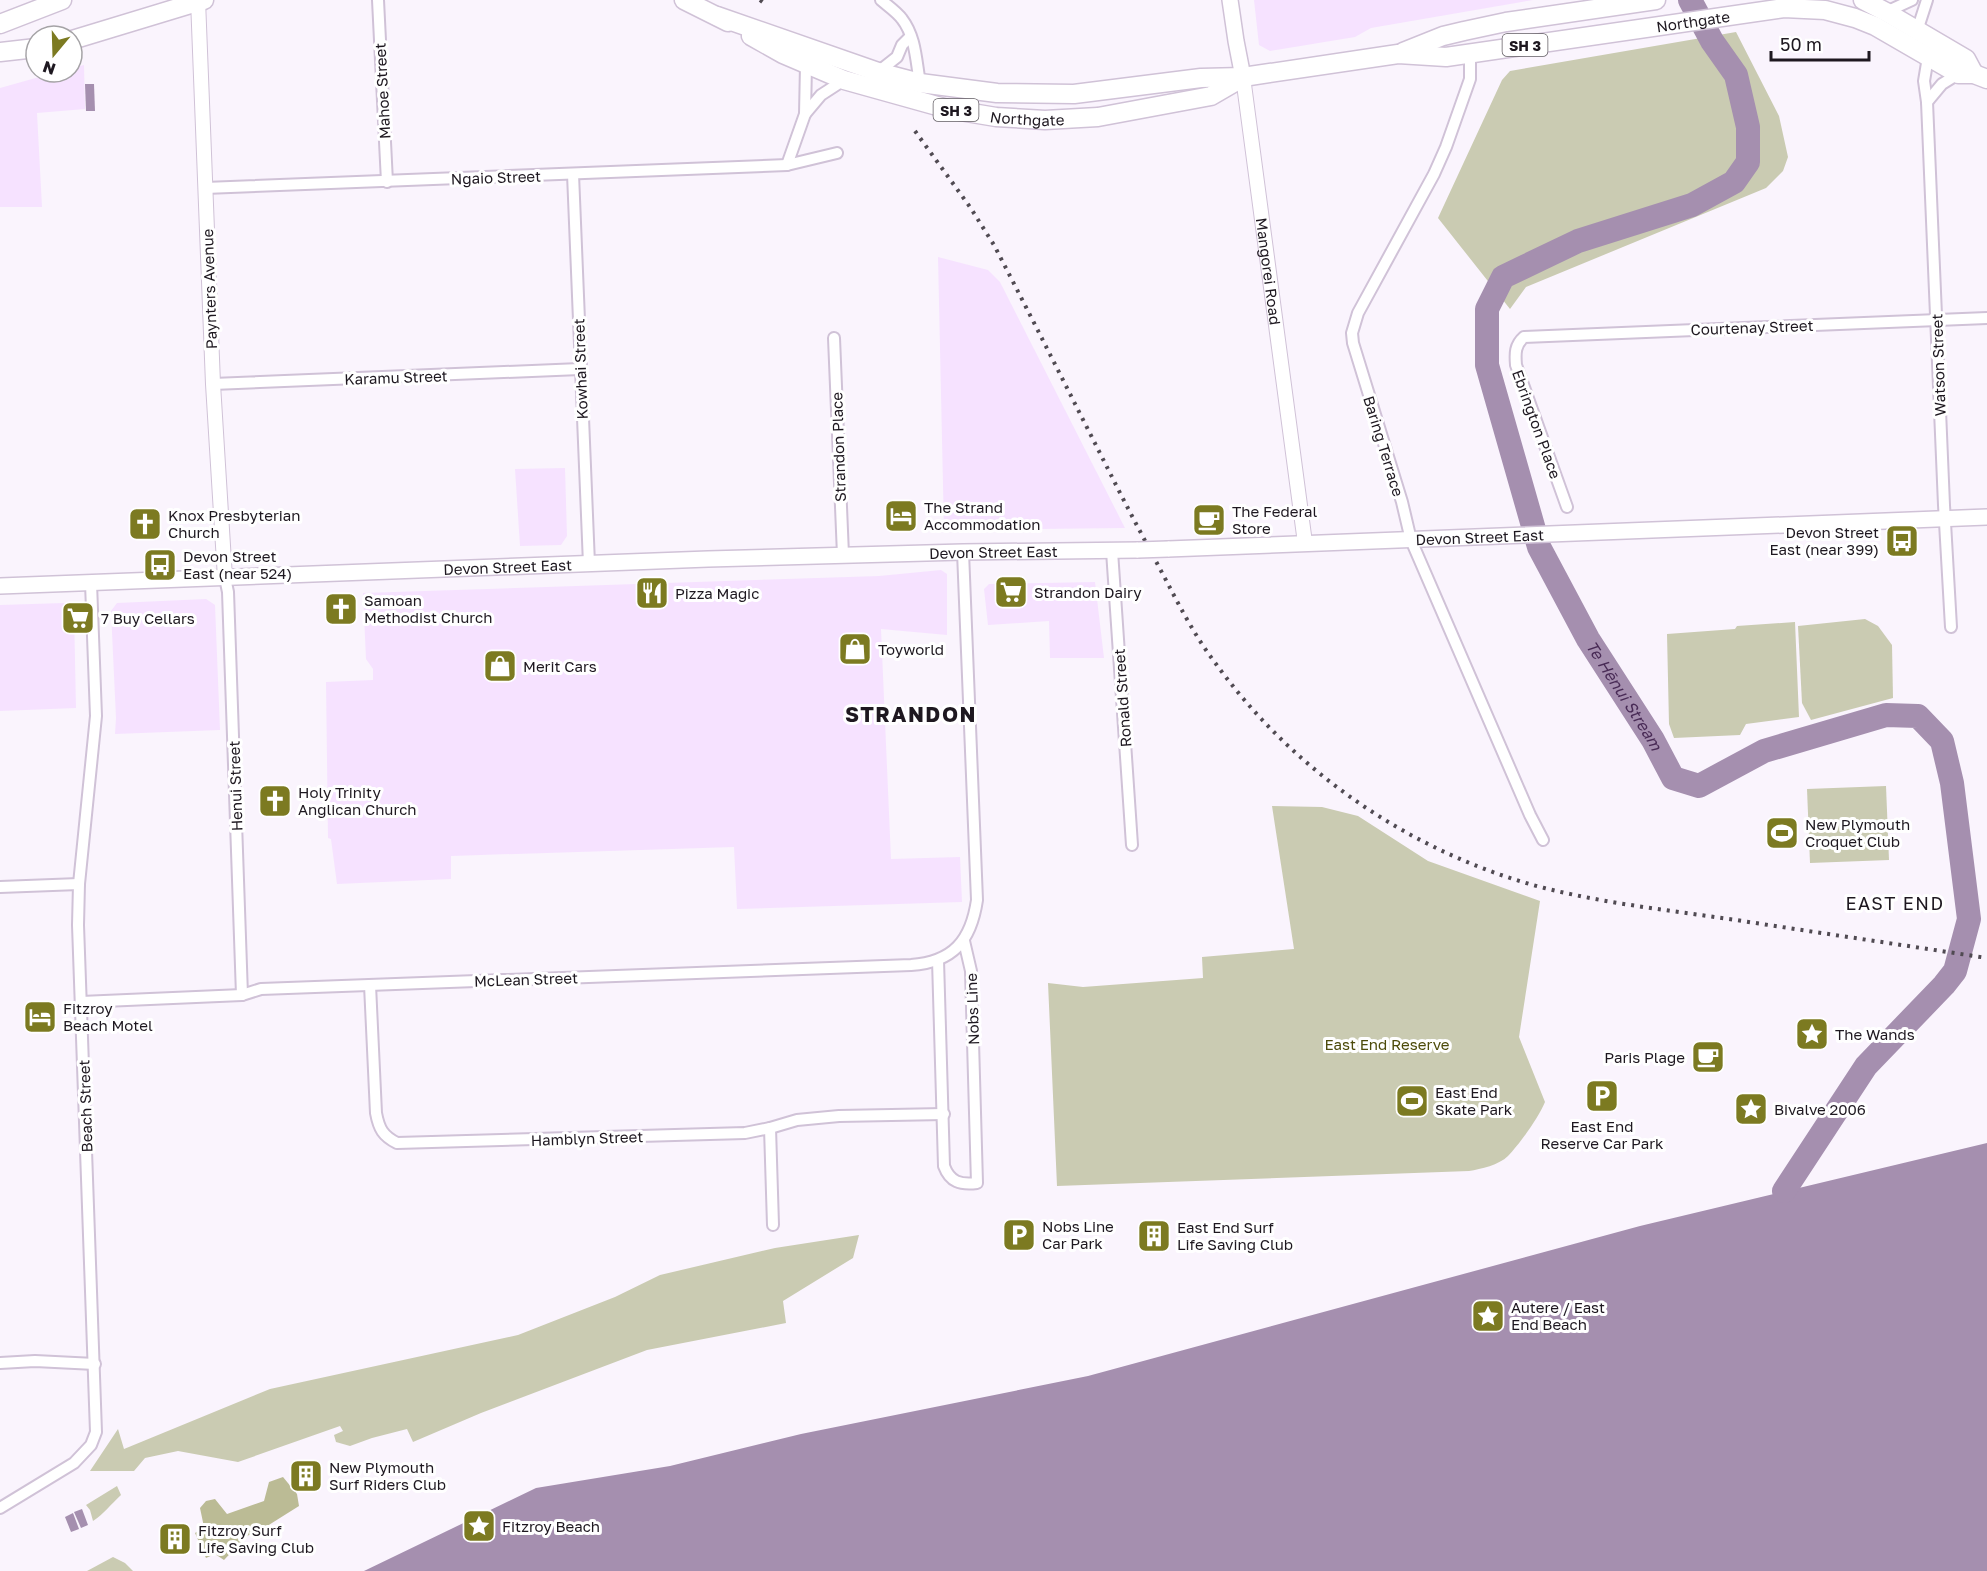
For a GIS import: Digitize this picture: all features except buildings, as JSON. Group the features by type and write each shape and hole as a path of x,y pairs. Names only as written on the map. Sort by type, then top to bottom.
{"highway":[{"path":"0,24 62,0"},
{"name":"Northgate","path":"684,0 783,54 844,80 948,109 996,117 1045,120 1098,117 1211,96 1243,77"},
{"name":"Northgate","path":"1398,54 1443,36 1464,31 1656,0"},
{"path":"1863,0 1966,59 1973,76"},
{"path":"84,36 200,1"},
{"name":"Northgate","path":"717,16 878,72 920,83 997,93 1074,94 1201,78 1243,77 1398,54 1446,57 1784,8 1812,8 1835,12 1875,26 1928,57 1973,76"},
{"path":"0,52 24,49"}],"main road":[{"name":"Mangorei Road","path":"1230,0 1243,77"},
{"name":"Devon Street East","path":"0,586 843,555 1112,551 1987,517"}],"street":[{"name":"Mahoe Street","path":"378,0 387,182"},
{"path":"881,0 902,19 915,48 920,83"},
{"path":"1886,12 1912,0"},
{"path":"1917,31 1927,0"},
{"name":"Paynters Avenue","path":"200,1 213,384 225,578"},
{"path":"878,72 897,57 902,45 910,37"},
{"name":"Baring Terrace","path":"1470,53 1470,79 1446,147 1434,174 1358,313 1352,333 1411,540 1530,815 1543,840"},
{"name":"Watson Street","path":"1928,57 1924,81 1928,102 1951,627"},
{"path":"787,165 805,114 806,65"},
{"path":"1928,102 1942,84 1973,76"},
{"name":"Mangorei Road","path":"1243,77 1305,543"},
{"path":"805,114 821,95 844,80"},
{"name":"Ngaio Street","path":"205,188 787,165 837,153"},
{"name":"Kowhai Street","path":"573,174 589,564"},
{"name":"Courtenay Street","path":"1519,341 1533,335 1987,318"},
{"name":"Strandon Place","path":"834,338 843,555"},
{"name":"Ebrington Place","path":"1519,341 1515,351 1516,365 1567,507"},
{"name":"Karamu Street","path":"213,384 580,369"},
{"name":"Ronald Street","path":"1112,551 1132,845"},
{"path":"963,552 977,878 975,916 964,941"},
{"name":"Henui Street","path":"225,578 228,592 242,995"},
{"name":"Beach Street","path":"0,1508 61,1472 86,1454 96,1432 78,925 79,884 96,716 91,583"},
{"path":"0,887 79,884"},
{"name":"McLean Street","path":"81,1002 242,995 261,989 911,965 938,960 964,941"},
{"name":"Nobs Line","path":"938,960 944,1166 952,1180 959,1184 977,1184 971,970 964,941"},
{"name":"Hamblyn Street","path":"370,985 378,1127 385,1137 397,1143 425,1144 745,1133 797,1120 839,1116 944,1114"},
{"path":"770,1128 773,1225"},
{"path":"0,1363 35,1361 95,1365"}],"shaded area":[{"path":"1254,0 1533,0 1371,28 1355,37 1270,51 1259,45"},
{"path":"84,65 85,109 37,113 42,207 0,207 0,88 24,81 24,84 84,84"},
{"path":"85,84 94,84 95,111 86,111"},
{"path":"938,257 988,270 1000,282 1125,528 944,530"},
{"path":"565,468 567,536 561,545 520,546 515,469"},
{"path":"941,570 947,574 947,635 881,629 891,859 960,857 962,902 737,909 734,847 451,856 451,879 337,884 331,839 328,838 326,682 373,680 373,669 366,659 363,593 879,576"},
{"path":"1095,582 1104,658 1050,658 1049,621 988,625 984,589 989,584"},
{"path":"206,599 215,605 220,730 115,734 111,611 117,603"},
{"path":"64,603 74,611 76,708 0,711 0,605"},
{"name":"Autere / East End Beach","path":"1987,1143 1987,1571 364,1571 536,1488 670,1466 801,1434 1088,1376 1640,1226"},
{"path":"82,1509 88,1525 81,1528 74,1512"},
{"path":"73,1513 79,1529 71,1532 65,1517"}],"green space":[{"path":"1736,32 1779,116 1788,157 1783,171 1766,188 1526,287 1510,309 1438,218 1502,80 1510,71"},
{"path":"1865,619 1878,626 1892,645 1893,698 1811,720 1802,703 1798,626"},
{"path":"1795,622 1799,717 1746,724 1740,735 1674,738 1669,724 1667,634"},
{"path":"1886,786 1889,860 1810,863 1807,789"},
{"name":"East End Reserve","path":"1272,806 1322,807 1358,816 1428,861 1540,901 1519,1037 1545,1102 1538,1115 1508,1156 1490,1166 1469,1171 1057,1186 1048,983 1083,987 1203,978 1202,957 1294,949"},
{"path":"859,1235 853,1258 783,1301 786,1323 647,1350 481,1413 413,1442 407,1429 350,1446 336,1442 334,1435 343,1431 340,1426 238,1462 178,1451 145,1458 134,1471 90,1471 118,1429 124,1449 270,1389 518,1335 615,1297 660,1275 775,1248"},
{"path":"283,1477 297,1494 299,1506 246,1537 224,1560 215,1554 206,1558 195,1533 204,1527 200,1508 206,1501 215,1499 227,1514 264,1501 269,1482"},
{"path":"117,1486 121,1495 93,1521 86,1505"},
{"path":"113,1557 125,1563 133,1571 87,1571"}],"waterway":[{"name":"Te Hēnui Stream","path":"1690,0 1712,41 1736,75 1748,127 1748,162 1734,182 1692,205 1578,241 1503,277 1487,309 1487,365 1539,547 1588,639 1653,740 1673,778 1699,786 1764,751 1886,715 1918,716 1942,741 1952,783 1969,919 1955,971 1866,1066 1784,1191"}],"railway":[{"path":"760,0 764,3"},
{"path":"915,131 970,207 994,245 1126,504 1196,635 1247,702 1280,738 1317,771 1356,801 1397,827 1486,870 1533,885 1634,906 1987,958"}],"place":[{"name":"The Strand Accommodation","path":"901,516"},
{"name":"The Federal Store","path":"1209,520"},
{"name":"Knox Presbyterian Church","path":"145,524"},
{"name":"Devon Street East (near 399)","path":"1902,541"},
{"name":"Devon Street East (near 524)","path":"160,565"},
{"name":"Strandon Dairy","path":"1011,592"},
{"name":"Pizza Magic","path":"652,593"},
{"name":"Samoan Methodist Church","path":"341,609"},
{"name":"7 Buy Cellars","path":"78,618"},
{"name":"Toyworld","path":"855,649"},
{"name":"Merit Cars","path":"500,666"},
{"name":"Holy Trinity Anglican Church","path":"275,801"},
{"name":"New Plymouth Croquet Club","path":"1782,833"},
{"name":"Fitzroy Beach Motel","path":"40,1017"},
{"name":"The Wands","path":"1812,1034"},
{"name":"Paris Plage","path":"1708,1057"},
{"name":"East End Reserve Car Park","path":"1602,1096"},
{"name":"East End Skate Park","path":"1412,1101"},
{"name":"Bivalve 2006","path":"1751,1109"},
{"name":"Nobs Line Car Park","path":"1019,1235"},
{"name":"East End Surf Life Saving Club","path":"1154,1236"},
{"name":"Autere / East End Beach","path":"1488,1316"},
{"name":"New Plymouth Surf Riders Club","path":"306,1476"},
{"name":"Fitzroy Beach","path":"479,1526"},
{"name":"Fitzroy Surf Life Saving Club","path":"175,1539"}],"district":[{"name":"STRANDON","path":"911,714"},
{"name":"EAST END","path":"1895,903"}]}
